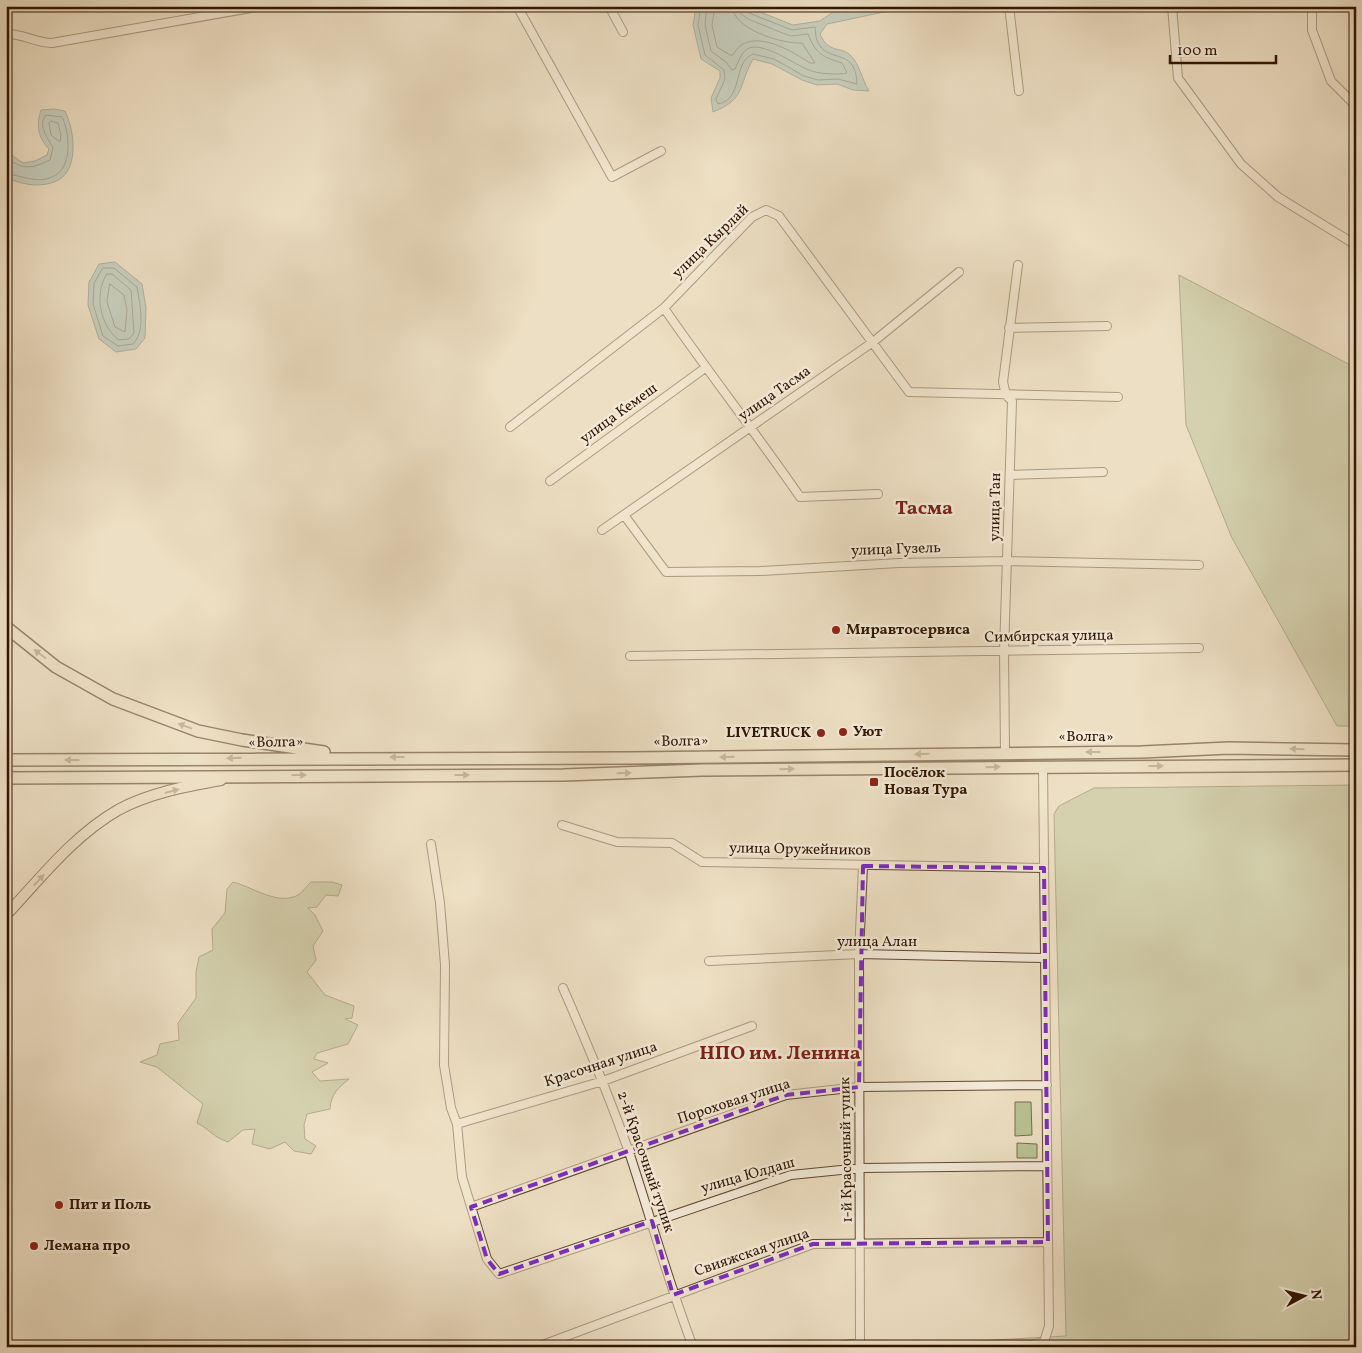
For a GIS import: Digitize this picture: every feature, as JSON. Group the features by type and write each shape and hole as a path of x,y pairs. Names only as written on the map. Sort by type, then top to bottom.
{"highway":[{"path":"6,627 56,667 113,699 198,731 242,740 371,757"},
{"name":"«Волга»","path":"6,760 371,757 630,758 1005,752 1142,752 1229,748 1351,750"},
{"name":"«Волга»","path":"6,778 251,775 563,775 703,770 1351,765"}],"main road":[{"path":"6,915 68,848 94,826 118,810 170,791 251,775"}],"street":[{"path":"6,29 28,40 52,43 262,6"},
{"path":"517,6 612,177 661,151"},
{"path":"608,6 623,32"},
{"path":"1009,6 1019,91"},
{"path":"1172,6 1178,78 1241,164 1278,198 1356,245"},
{"path":"1312,6 1312,30 1331,80 1356,106"},
{"path":"6,34 16,34"},
{"name":"улица Кырлай","path":"510,427 664,308 752,217 766,210 779,216 909,392 1006,395"},
{"name":"улица Тан","path":"1005,752 1004,652 1012,401 1006,395 1003,382 1018,265"},
{"name":"улица Тасма","path":"602,530 752,428 873,342 959,272"},
{"path":"664,308 705,368 752,428 800,497 878,494"},
{"path":"1009,328 1107,326"},
{"name":"улица Кемеш","path":"550,481 705,368"},
{"path":"1006,395 1118,397"},
{"path":"1010,475 1103,472"},
{"name":"улица Гузель","path":"624,515 666,572 760,571 899,563 1008,561 1199,565"},
{"name":"Симбирская улица","path":"630,656 1199,648"},
{"path":"986,1347 1031,1345 1044,1342 1049,1326 1043,767"},
{"name":"улица Оружейников","path":"562,825 617,842 672,843 702,862 1044,868"},
{"path":"431,844 440,903 444,965 444,1065 451,1108 456,1124 462,1177 472,1207"},
{"name":"1-й Красочный тупик","path":"862,1345 859,954 863,866"},
{"name":"улица Алан","path":"709,961 859,954 1045,958"},
{"name":"2-й Красочный тупик","path":"563,988 602,1081 629,1153 652,1221 673,1295 693,1347"},
{"name":"Красочная улица","path":"456,1124 602,1081 752,1026"},
{"name":"Пороховая улица","path":"472,1207 786,1096 860,1087 1047,1085"},
{"name":"улица Юлдаш","path":"472,1207 487,1259 499,1274 791,1175 861,1168 1047,1166"},
{"name":"Свияжская улица","path":"537,1347 813,1244 1048,1242"},
{"path":"831,1347 862,1345"}],"highlighted area":[{"path":"863,866 1044,868 1048,1242 813,1244 673,1295 652,1221 499,1274 487,1259 471,1207 786,1095 859,1087"}],"green space":[{"path":"1179,275 1356,368 1356,726 1337,726 1232,538 1186,425"},
{"path":"1356,785 1356,1335 1336,1347 869,1347 1066,1336 1054,814 1059,806 1094,788"},
{"path":"233,882 278,898 298,895 311,882 332,882 342,885 338,896 326,895 317,907 308,908 315,915 323,931 313,946 316,960 307,972 325,995 354,1006 352,1018 345,1019 358,1025 348,1044 317,1053 314,1059 328,1063 312,1072 320,1081 349,1079 336,1092 330,1109 307,1114 304,1125 305,1139 316,1146 311,1154 294,1151 285,1142 270,1149 252,1144 255,1129 243,1130 228,1142 218,1137 197,1123 203,1104 157,1067 140,1062 157,1055 160,1044 179,1040 178,1023 196,998 196,972 199,957 213,950 212,929 225,913 227,889"},
{"path":"1015,1102 1031,1102 1032,1135 1015,1136"},
{"path":"1017,1143 1037,1144 1037,1158 1017,1158"}],"water":[{"path":"696,6 745,6 793,25 820,21 842,6 889,6 884,12 827,24 820,34 827,45 851,56 857,64 869,91 853,90 837,84 817,85 802,80 772,64 753,59 736,97 724,107 713,112 711,98 720,78 720,71 701,59 693,25"},
{"path":"54,109 65,111 71,129 73,151 72,161 68,170 54,182 42,185 18,182 7,178 6,151 23,163 35,161 47,155 49,149 40,136 39,121 41,110"},
{"path":"115,262 142,284 146,308 145,338 136,349 116,352 99,339 88,305 89,282 99,264"}],"place":[{"name":"Миравтосервиса","path":"836,630"},
{"name":"Уют","path":"843,732"},
{"name":"LIVETRUCK","path":"821,733"},
{"name":"Посёлок Новая Тура","path":"874,782"},
{"name":"Пит и Поль","path":"59,1205"},
{"name":"Лемана про","path":"34,1246"}],"district":[{"name":"Тасма","path":"924,509"},
{"name":"НПО им. Ленина","path":"780,1054"}]}
